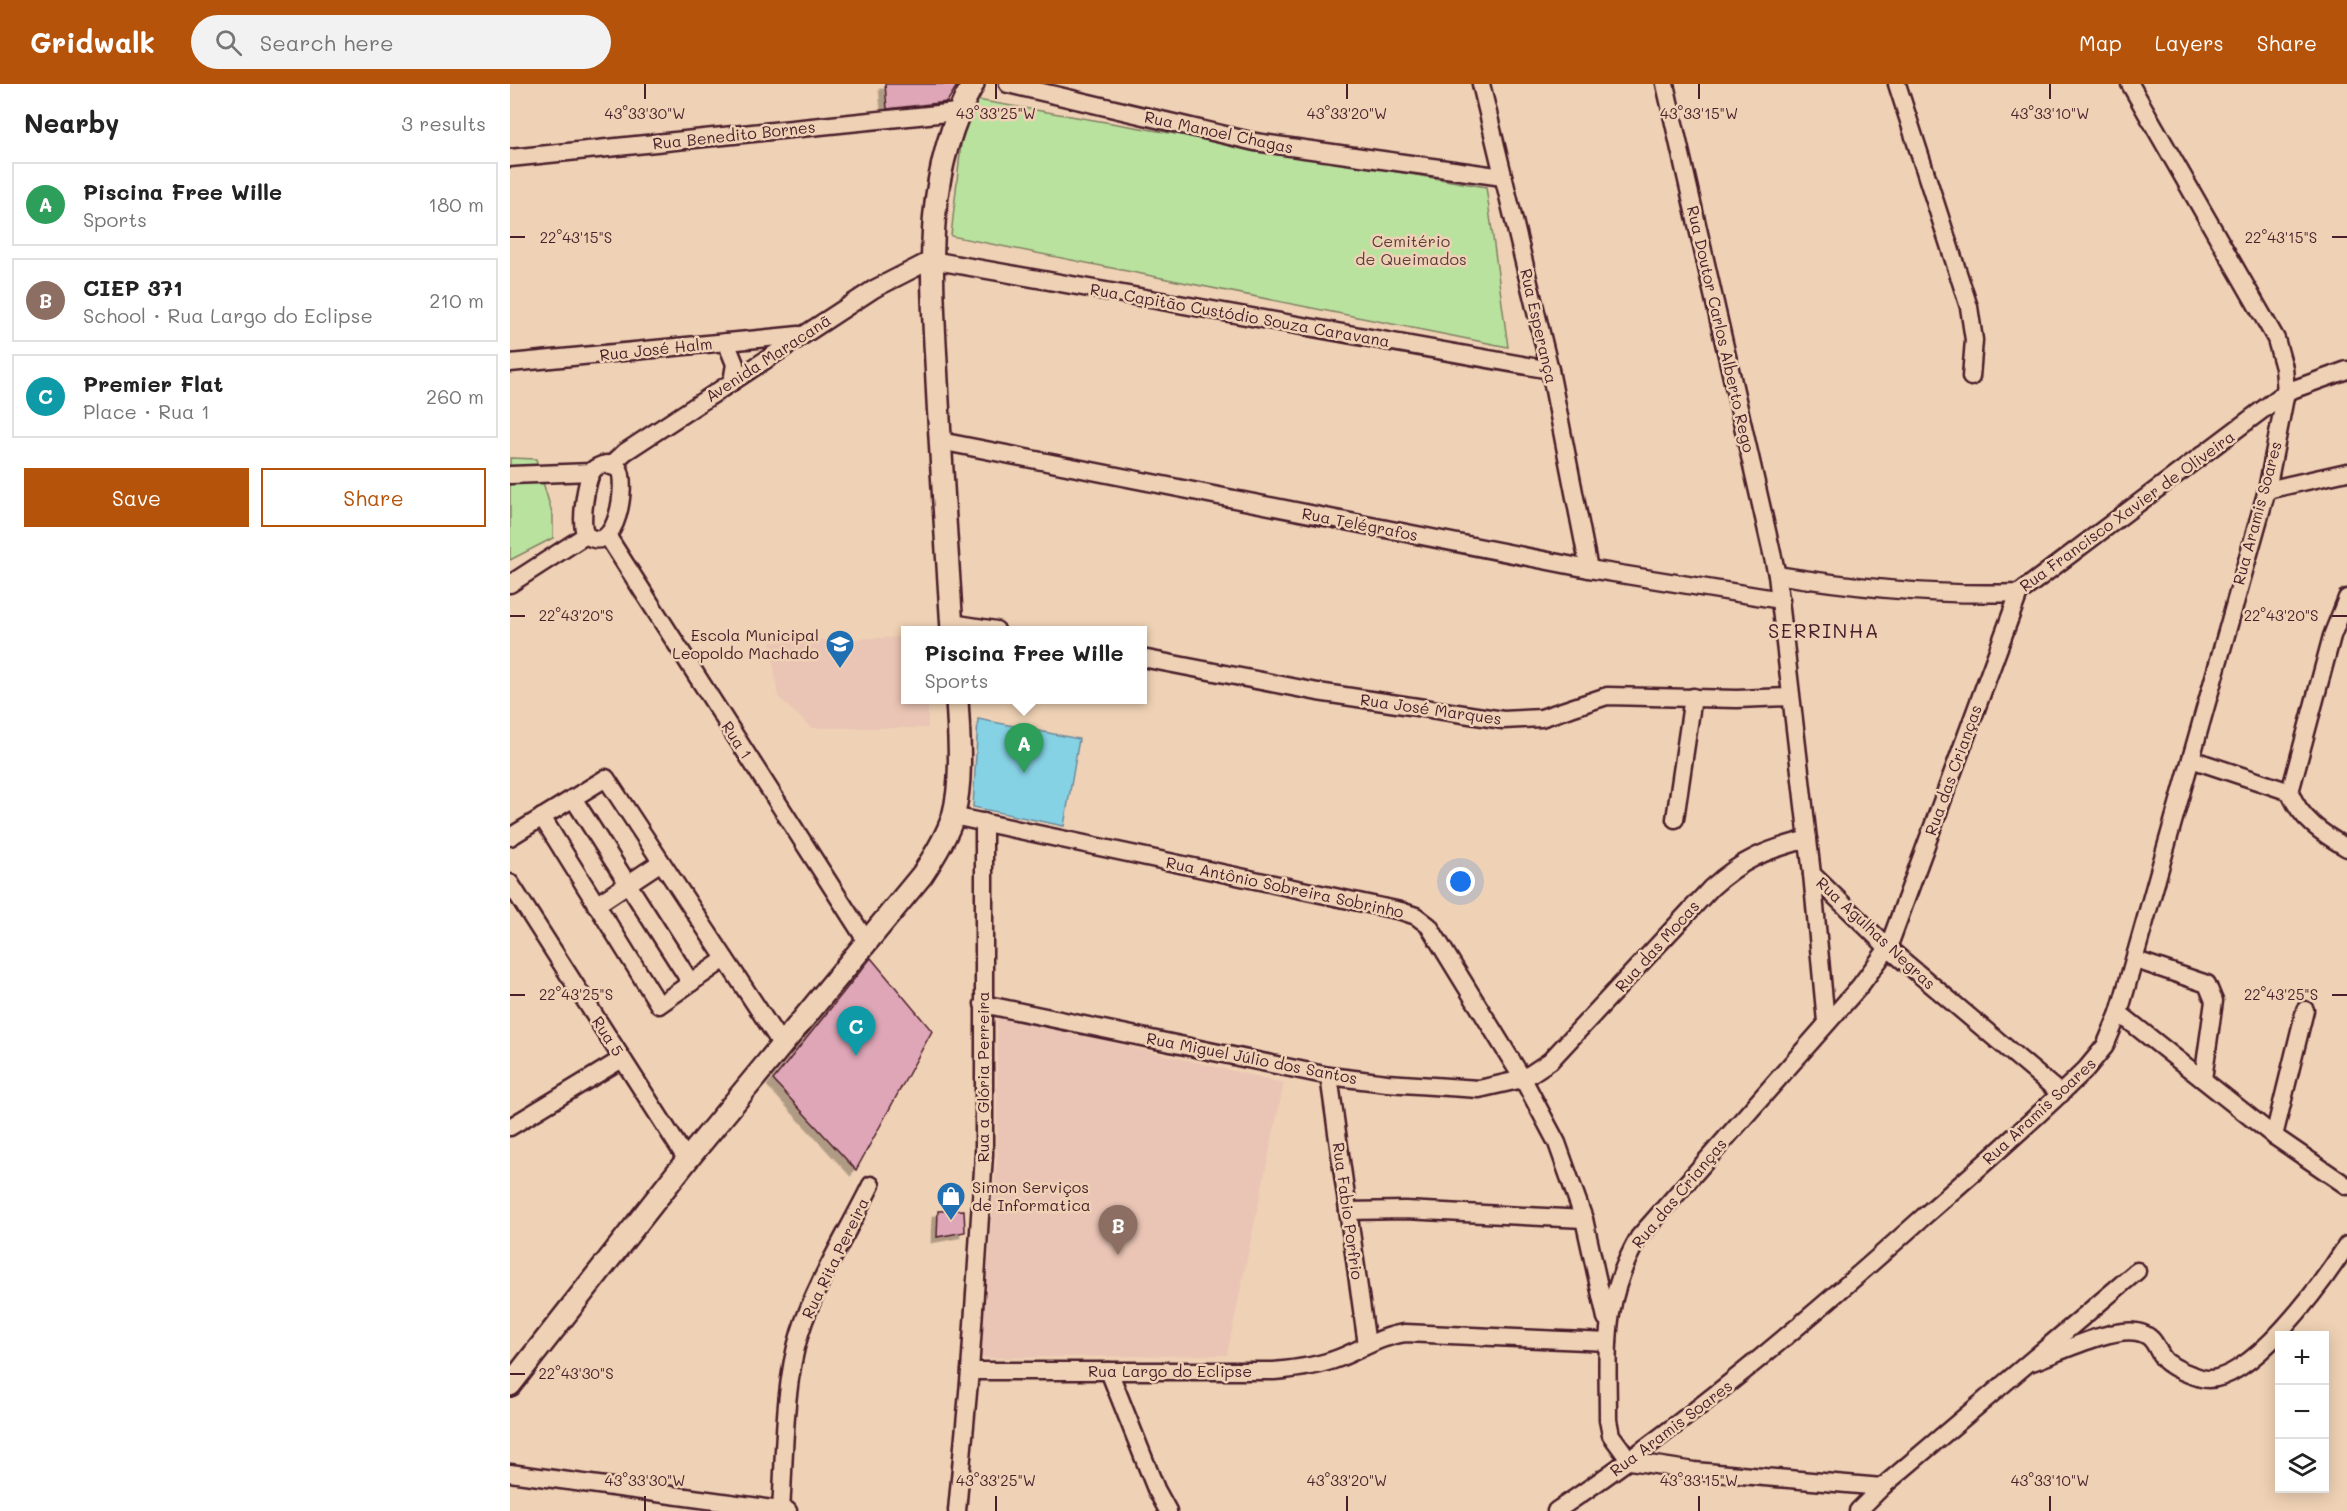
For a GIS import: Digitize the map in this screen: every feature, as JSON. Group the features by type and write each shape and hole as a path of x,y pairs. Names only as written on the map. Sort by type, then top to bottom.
{"main road":[{"path":"952,626 931,260 936,192 957,112 973,84"},
{"path":"510,1384 687,1160 922,875 940,846 953,816 958,779 957,704"}],"street":[{"name":"Rua Manoel Chagas","path":"1008,84 1255,142 1503,177"},
{"name":"Rua Esperança","path":"1481,84 1550,370 1589,569"},
{"name":"Rua Doutor Carlos Alberto Rego","path":"1665,84 1777,575"},
{"path":"1898,84 1969,307 1974,340 1971,377"},
{"name":"Rua Aramis Soares","path":"1556,1511 1630,1461 1699,1410 1840,1292 2061,1094 2105,1046 2119,1012 2136,960 2266,490 2286,393 2284,368 2276,339 2130,84"},
{"name":"Rua Benedito Bornes","path":"510,158 957,112"},
{"name":"Avenida Maracanã","path":"510,475 592,472 601,465 612,465 625,452 803,334 874,289 931,260"},
{"name":"Rua Capitão Custódio Souza Caravana","path":"931,260 1550,370"},
{"name":"Rua José Halm","path":"510,363 803,334"},
{"path":"726,342 735,364 732,382"},
{"name":"Rua Francisco Xavier de Oliveira","path":"1777,575 1832,584 1904,591 1965,595 2019,593 2286,393 2347,370"},
{"name":"Rua Telégrafos","path":"940,441 1589,569 1781,600"},
{"path":"592,472 581,523 586,535 598,540 608,537 614,528 623,482 620,472 612,465"},
{"path":"2266,490 2347,472"},
{"path":"510,584 586,535"},
{"name":"Rua 1","path":"608,537 867,942"},
{"name":"Rua Agulhas Negras","path":"1777,575 1812,874 1888,948 2061,1094"},
{"name":"Rua das Crianças","path":"1630,1461 1615,1441 1608,1420 1607,1333 1618,1278 1639,1238 1826,1022 1860,986 1888,948 2019,593"},
{"path":"2347,597 2332,636 2290,792 2300,811 2310,822 2347,848"},
{"name":"Rua José Marques","path":"1147,659 1318,692 1503,720 1541,718 1607,696 1791,697"},
{"path":"1675,819 1693,697"},
{"path":"2191,759 2290,792"},
{"path":"510,837 606,778 783,1045"},
{"path":"573,798 691,983"},
{"name":"Rua Antônio Sobreira Sobrinho","path":"953,816 1401,910 1416,916 1428,926 1442,945 1523,1079 1557,1143 1584,1219 1607,1333"},
{"path":"542,817 659,1005 724,959"},
{"name":"Rua a Glória Perreira","path":"957,1511 970,1371 984,1154 984,822"},
{"name":"Rua das Mocas","path":"1523,1079 1550,1061 1574,1037 1730,870 1766,849 1808,839"},
{"path":"596,904 661,862"},
{"path":"1812,874 1826,1022"},
{"name":"Rua 5","path":"510,883 687,1160"},
{"path":"2136,960 2202,981 2211,988 2214,1001 2203,1079"},
{"name":"Rua Miguel Júlio dos Santos","path":"983,1004 1329,1076 1479,1089 1523,1079"},
{"path":"2274,1136 2306,1010"},
{"path":"2119,1012 2274,1136 2347,1186"},
{"path":"510,1127 622,1059"},
{"name":"Rua Fabio Porfrio","path":"1329,1076 1367,1346"},
{"name":"Rua Rita Pereira","path":"784,1510 791,1376 799,1334 808,1310 870,1185"},
{"path":"1348,1211 1405,1210 1584,1219"},
{"path":"2032,1362 2097,1339 2130,1331 2139,1332 2155,1342 2166,1362 2201,1378 2220,1379 2238,1371 2278,1334 2304,1305 2347,1245"},
{"path":"1858,1511 1882,1487 2137,1271"},
{"name":"Rua Largo do Eclipse","path":"970,1371 1274,1371 1316,1365 1367,1346 1383,1337 1406,1333 1607,1333"},
{"path":"1109,1371 1156,1490 1168,1511"},
{"path":"1630,1461 1694,1471 1882,1487"},
{"path":"510,1473 784,1510"}],"shaded area":[{"name":"Escola Municipal Leopoldo Machado","path":"901,637 901,704 928,704 928,728 811,728 778,697 770,642"},
{"path":"997,1015 1284,1083 1227,1355 980,1358 997,1154"}],"green space":[{"name":"Cemitério de Queimados","path":"977,100 1486,187 1508,347 951,236 963,126"},
{"path":"510,458 536,459 553,516 553,538 510,560"}],"water":[{"path":"978,719 1079,739 1064,826 973,807"}],"building":[{"path":"885,84 958,84 947,102 887,109"},
{"path":"871,958 932,1031 856,1170 773,1080"},
{"name":"Simon Serviços de Informatica","path":"964,1210 965,1232 937,1237 938,1211"}],"place":[{"name":"Escola Municipal Leopoldo Machado","path":"840,670"},
{"name":"Piscina Free Wille","path":"1024,773"},
{"name":"Premier Flat","path":"856,1056"},
{"name":"Simon Serviços de Informatica","path":"951,1222"},
{"name":"CIEP 371","path":"1118,1255"}],"district":[{"name":"SERRINHA","path":"1824,631"}]}
